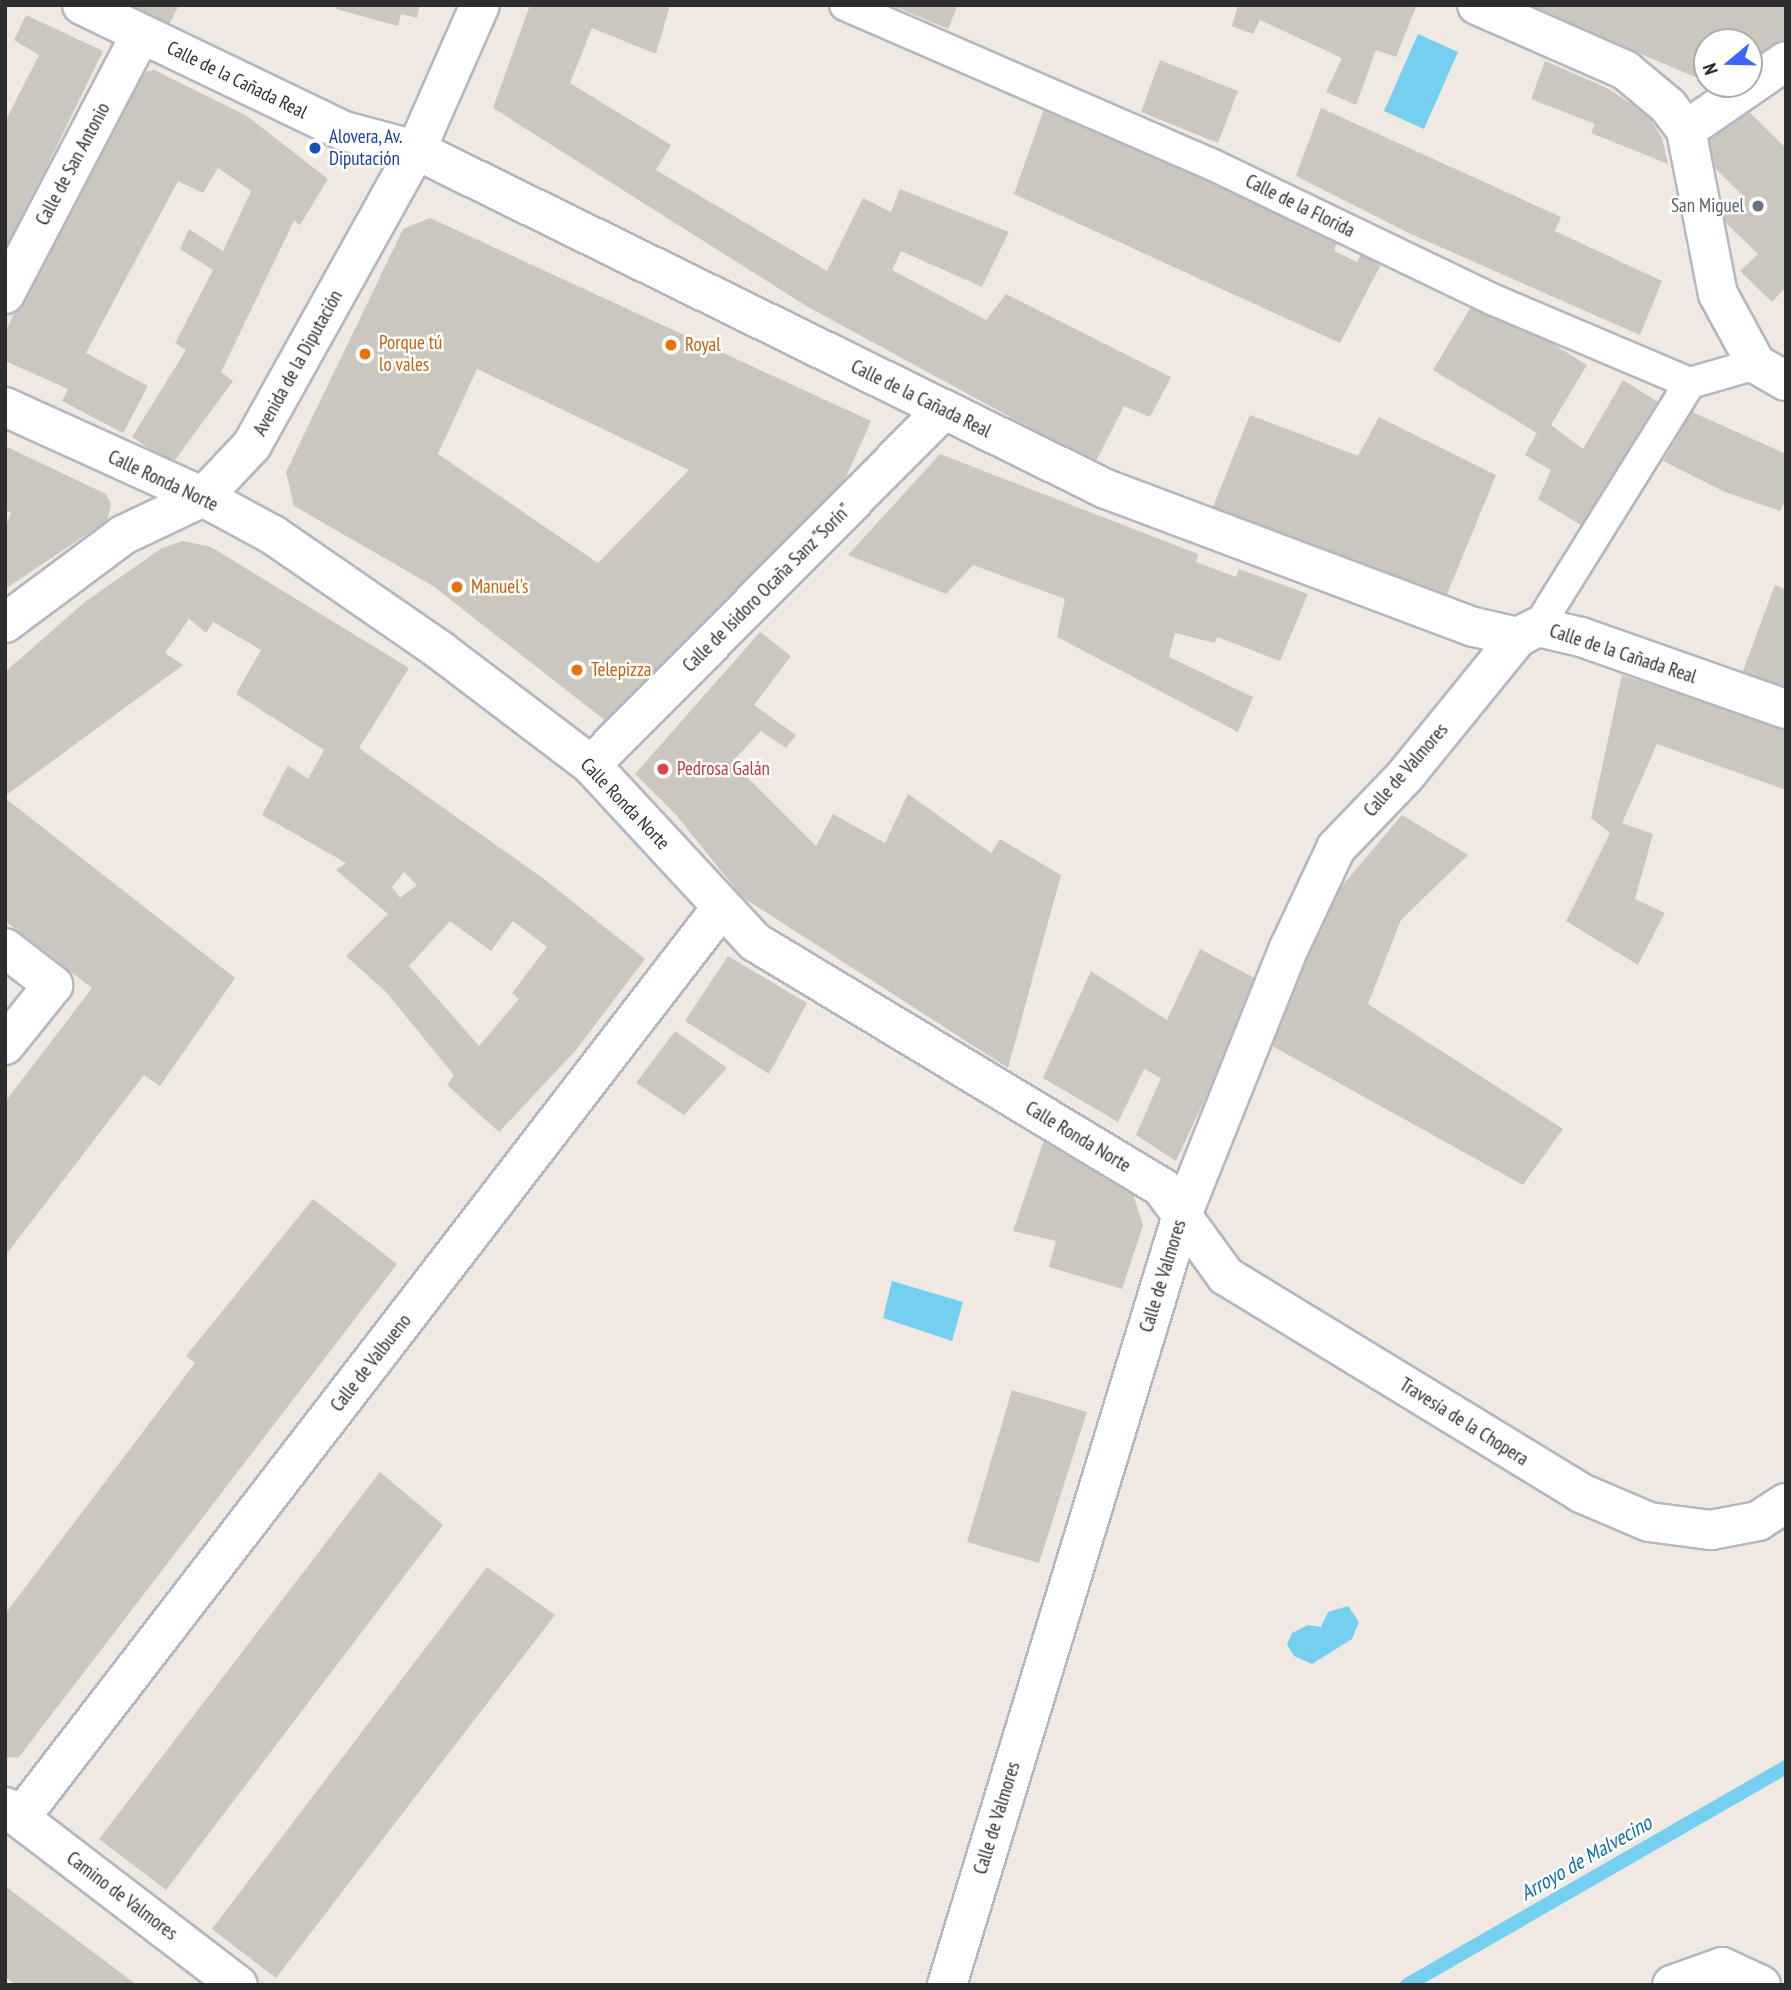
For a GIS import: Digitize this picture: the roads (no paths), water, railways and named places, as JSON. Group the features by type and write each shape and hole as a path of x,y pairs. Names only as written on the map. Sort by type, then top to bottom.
{"street":[{"name":"Calle de la Cañada Real","path":"82,5 344,131 416,150 1106,489 1474,627 1581,637 1786,709"},
{"name":"Avenida de la Diputación","path":"5,623 123,535 203,497 252,445 416,150 480,5"},
{"name":"Calle de la Florida","path":"845,5 1209,163 1494,300 1689,383"},
{"path":"1477,5 1625,70 1646,83 1686,130 1718,294 1771,373 1689,383"},
{"name":"Calle de San Antonio","path":"5,294 141,34"},
{"path":"1686,130 1786,61"},
{"name":"Calle de Valmores","path":"947,1985 1182,1214 1289,948 1336,848 1405,776 1528,632 1689,383"},
{"name":"Calle Ronda Norte","path":"5,407 203,497 273,536 442,651 591,765 755,942 1162,1188 1182,1214"},
{"name":"Calle de Isidoro Ocaña Sanz \"Sorín\"","path":"591,765 943,411"},
{"name":"Calle de Valbueno","path":"12,1813 722,907"},
{"path":"5,948 54,985 5,1045"},
{"name":"Travesía de la Chopera","path":"1182,1214 1226,1276 1581,1493 1649,1522 1711,1530 1758,1521 1786,1503"},
{"name":"Camino de Valmores","path":"12,1813 238,1985"},
{"path":"1672,1985 1722,1967 1761,1985"}],"water":[{"path":"1418,34 1458,52 1424,129 1384,111"},
{"path":"892,1281 963,1302 952,1341 883,1318"},
{"path":"1348,1606 1359,1622 1352,1639 1312,1664 1294,1656 1287,1645 1292,1633 1308,1625 1321,1627 1328,1612"}],"waterway":[{"name":"Arroyo de Malvecino","path":"1407,1985 1786,1767"}],"place":[{"name":"Alovera, Av. Diputación","path":"315,148"},
{"name":"San Miguel","path":"1758,206"},
{"name":"Royal","path":"671,345"},
{"name":"Porque tú lo vales","path":"365,354"},
{"name":"Manuel's","path":"457,587"},
{"name":"Telepizza","path":"577,670"},
{"name":"Pedrosa Galán","path":"663,769"}]}
